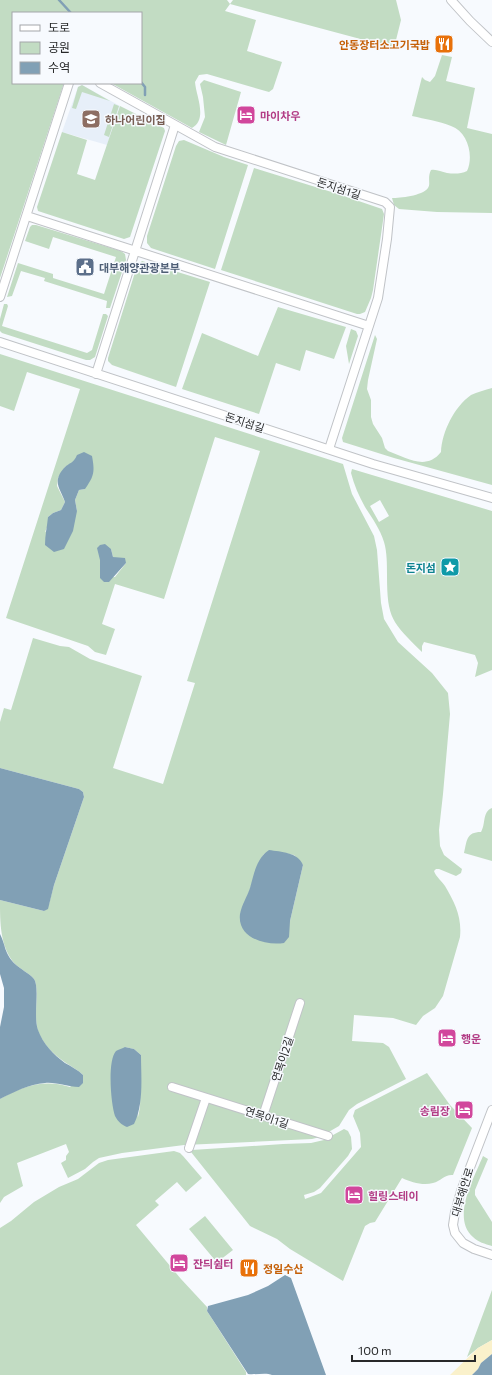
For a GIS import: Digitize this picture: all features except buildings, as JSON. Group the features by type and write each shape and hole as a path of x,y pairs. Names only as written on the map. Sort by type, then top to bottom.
{"street":[{"path":"450,0 492,42"},
{"path":"0,297 69,84"},
{"name":"돈지섬1길","path":"102,84 175,126 220,149 388,204 390,210 378,298 329,449"},
{"path":"96,374 175,126"},
{"path":"27,216 369,326"},
{"name":"돈지섬길","path":"0,342 421,479 492,498"},
{"name":"연목이2길","path":"263,1116 300,1003"},
{"name":"연목이1길","path":"172,1087 328,1136"},
{"path":"189,1148 206,1098"},
{"name":"대부해안로","path":"492,1110 461,1191 453,1220 455,1233 460,1240 474,1249 492,1255"}],"shaded area":[{"name":"하나어린이집","path":"82,85 120,106 107,145 62,132 78,87"}],"green space":[{"path":"0,0 227,0 230,4 225,11 256,20 247,51 282,62 273,89 269,92 207,74 199,75 195,82 200,113 197,124 192,128 113,84 142,84 142,12 12,12 12,84 64,84 0,278"},
{"path":"233,0 396,0 401,20 394,48 230,4"},
{"path":"442,55 452,57 446,81 475,88 467,128 492,134 492,213 437,212 399,209 394,205 392,198 416,195 425,191 429,185 431,170 455,174 467,171 469,165 470,158 468,145 462,133 451,126 412,116 422,77 430,82 435,76"},
{"path":"204,80 241,92 226,145 199,132 205,117 200,84"},
{"path":"82,85 110,101 82,92 76,109 72,108 78,87"},
{"path":"114,104 119,106 109,137 104,135"},
{"path":"120,106 164,128 165,131 130,237 124,239 38,211 37,207 62,132 87,140 77,174 95,180"},
{"path":"184,140 224,157 248,165 215,269 151,248 147,243 147,236 176,146 179,141"},
{"path":"254,168 382,209 384,214 373,290 365,312 357,314 221,270"},
{"path":"32,225 121,251 125,254 126,260 110,308 106,308 107,301 44,281 45,278 21,271 12,296 7,297 18,263 53,274 53,278 104,294 116,257 53,237 49,249 25,241"},
{"path":"142,261 210,282 176,387 112,365 108,361 137,266"},
{"path":"4,304 7,304 8,306 2,326 87,353 92,350 103,314 106,314 108,316 95,357 90,360 86,360 2,333 0,331 0,319"},
{"path":"278,307 346,327 334,359 306,350 300,371 276,363 259,414 182,389 202,333 258,356"},
{"path":"351,329 356,331 358,336 349,364 346,346"},
{"path":"375,335 377,339 367,389 371,400 371,417 373,424 382,438 385,448 388,451 416,461 423,462 435,458 441,452 446,428 459,406 471,395 492,388 492,485 394,458 343,442 342,438"},
{"path":"0,354 343,464 352,494 374,536 377,550 381,603 384,619 398,642 432,673 448,693 450,714 439,830 440,846 444,855 462,869 461,873 456,876 439,869 434,871 452,898 460,923 460,937 443,996 435,1008 423,1016 416,1025 393,1018 354,1015 352,1041 383,1043 389,1047 406,1079 357,1104 349,1110 339,1126 320,1137 312,1139 184,1145 122,1153 99,1158 85,1169 68,1178 61,1163 66,1160 66,1156 69,1152 66,1144 17,1163 23,1186 4,1197 0,1203 0,1099 25,1087 34,1085 51,1084 70,1087 83,1075 53,1053 40,1036 36,1018 36,983 32,977 15,964 6,950 1,926 0,900 44,911 49,904 84,797 83,792 79,789 0,768 0,722 4,708 11,710 33,638 60,646 69,647 90,659 142,676 113,768 163,784 195,683 187,681 260,451 215,437 164,599 115,584 102,624 115,629 106,655 95,652 88,646 6,618 80,389 27,372 14,411 0,406","holes":["74,462 85,489 79,490 75,500 77,511 45,532 48,525 48,517 61,510 65,502 57,486 58,478 65,467","111,549 113,557 126,563 115,577 100,578 100,560","279,852 294,855 303,865 290,921 240,916 257,868 264,854","125,1047 134,1049 141,1055 140,1107 138,1117"]},
{"path":"352,469 492,511 492,670 475,677 478,663 475,655 424,642 422,652 398,626 393,619 388,601 387,558 384,542 378,528 361,499 351,473","holes":["380,500 389,516 379,522 370,506"]},
{"path":"492,808 492,861 464,853 468,838 476,832 481,832 485,815"},
{"path":"427,1073 450,1105 472,1128 453,1175 433,1183 425,1184 402,1178 375,1222 365,1226 343,1281 290,1249 277,1239 250,1226 191,1152 192,1150 311,1143 324,1140 344,1129 348,1131 351,1137 352,1149 348,1156 320,1188 314,1192 304,1195 305,1199 321,1193 361,1147 360,1133 353,1116 355,1110"},
{"path":"174,1151 180,1153 202,1178 186,1192 177,1182 155,1201 159,1205 136,1225 181,1279 207,1307 207,1311 246,1372 246,1375 0,1375 0,1228 34,1202 59,1187 78,1179 99,1163 108,1160"},
{"path":"483,1156 488,1159 475,1190 475,1195 492,1222 492,1246 479,1242 473,1237 467,1229 464,1219 466,1198"},
{"path":"205,1216 233,1250 220,1260 214,1259 189,1229"},
{"path":"492,1290 492,1340 478,1348 467,1357"}],"sand":[{"path":"492,1340 492,1354 481,1363 472,1375 450,1375 478,1348"}],"water":[{"path":"84,452 92,456 93,474 85,489 79,490 75,500 77,511 73,531 64,549 54,552 45,545 45,541 48,517 61,510 65,502 59,489 58,477 64,468 76,458 77,455"},
{"path":"105,544 111,549 113,557 125,558 126,563 109,582 104,582 100,578 100,560 97,548 100,545"},
{"path":"0,768 79,789 83,792 84,797 54,885 48,909 44,911 0,900"},
{"path":"269,850 293,855 301,861 303,865 290,921 289,937 284,943 277,944 254,939 243,929 240,922 241,910 258,862"},
{"path":"0,934 11,960 32,977 36,983 36,1017 40,1035 49,1049 65,1063 83,1075 83,1083 79,1087 45,1083 33,1085 0,1099 0,1027 4,1007 4,988 0,974"},
{"path":"125,1047 134,1049 141,1055 141,1099 134,1124 127,1127 120,1123 115,1116 112,1103 111,1083 111,1064 113,1056 116,1051"},
{"path":"285,1275 291,1278 326,1375 248,1374 207,1311 208,1306 248,1295 268,1286"},
{"path":"492,1354 492,1375 472,1375 481,1363"}],"waterway":[{"path":"59,0 70,12"},
{"path":"142,83 145,87 145,95"}],"place":[{"name":"안동장터소고기국밥","path":"444,44"},
{"name":"마이차우","path":"246,115"},
{"name":"하나어린이집","path":"91,119"},
{"name":"대부해양관광본부","path":"85,267"},
{"name":"돈지섬","path":"450,567"},
{"name":"행운","path":"447,1038"},
{"name":"송림장","path":"464,1110"},
{"name":"힐링스테이","path":"354,1195"},
{"name":"잔듸쉼터","path":"179,1263"},
{"name":"정일수산","path":"249,1268"}]}
